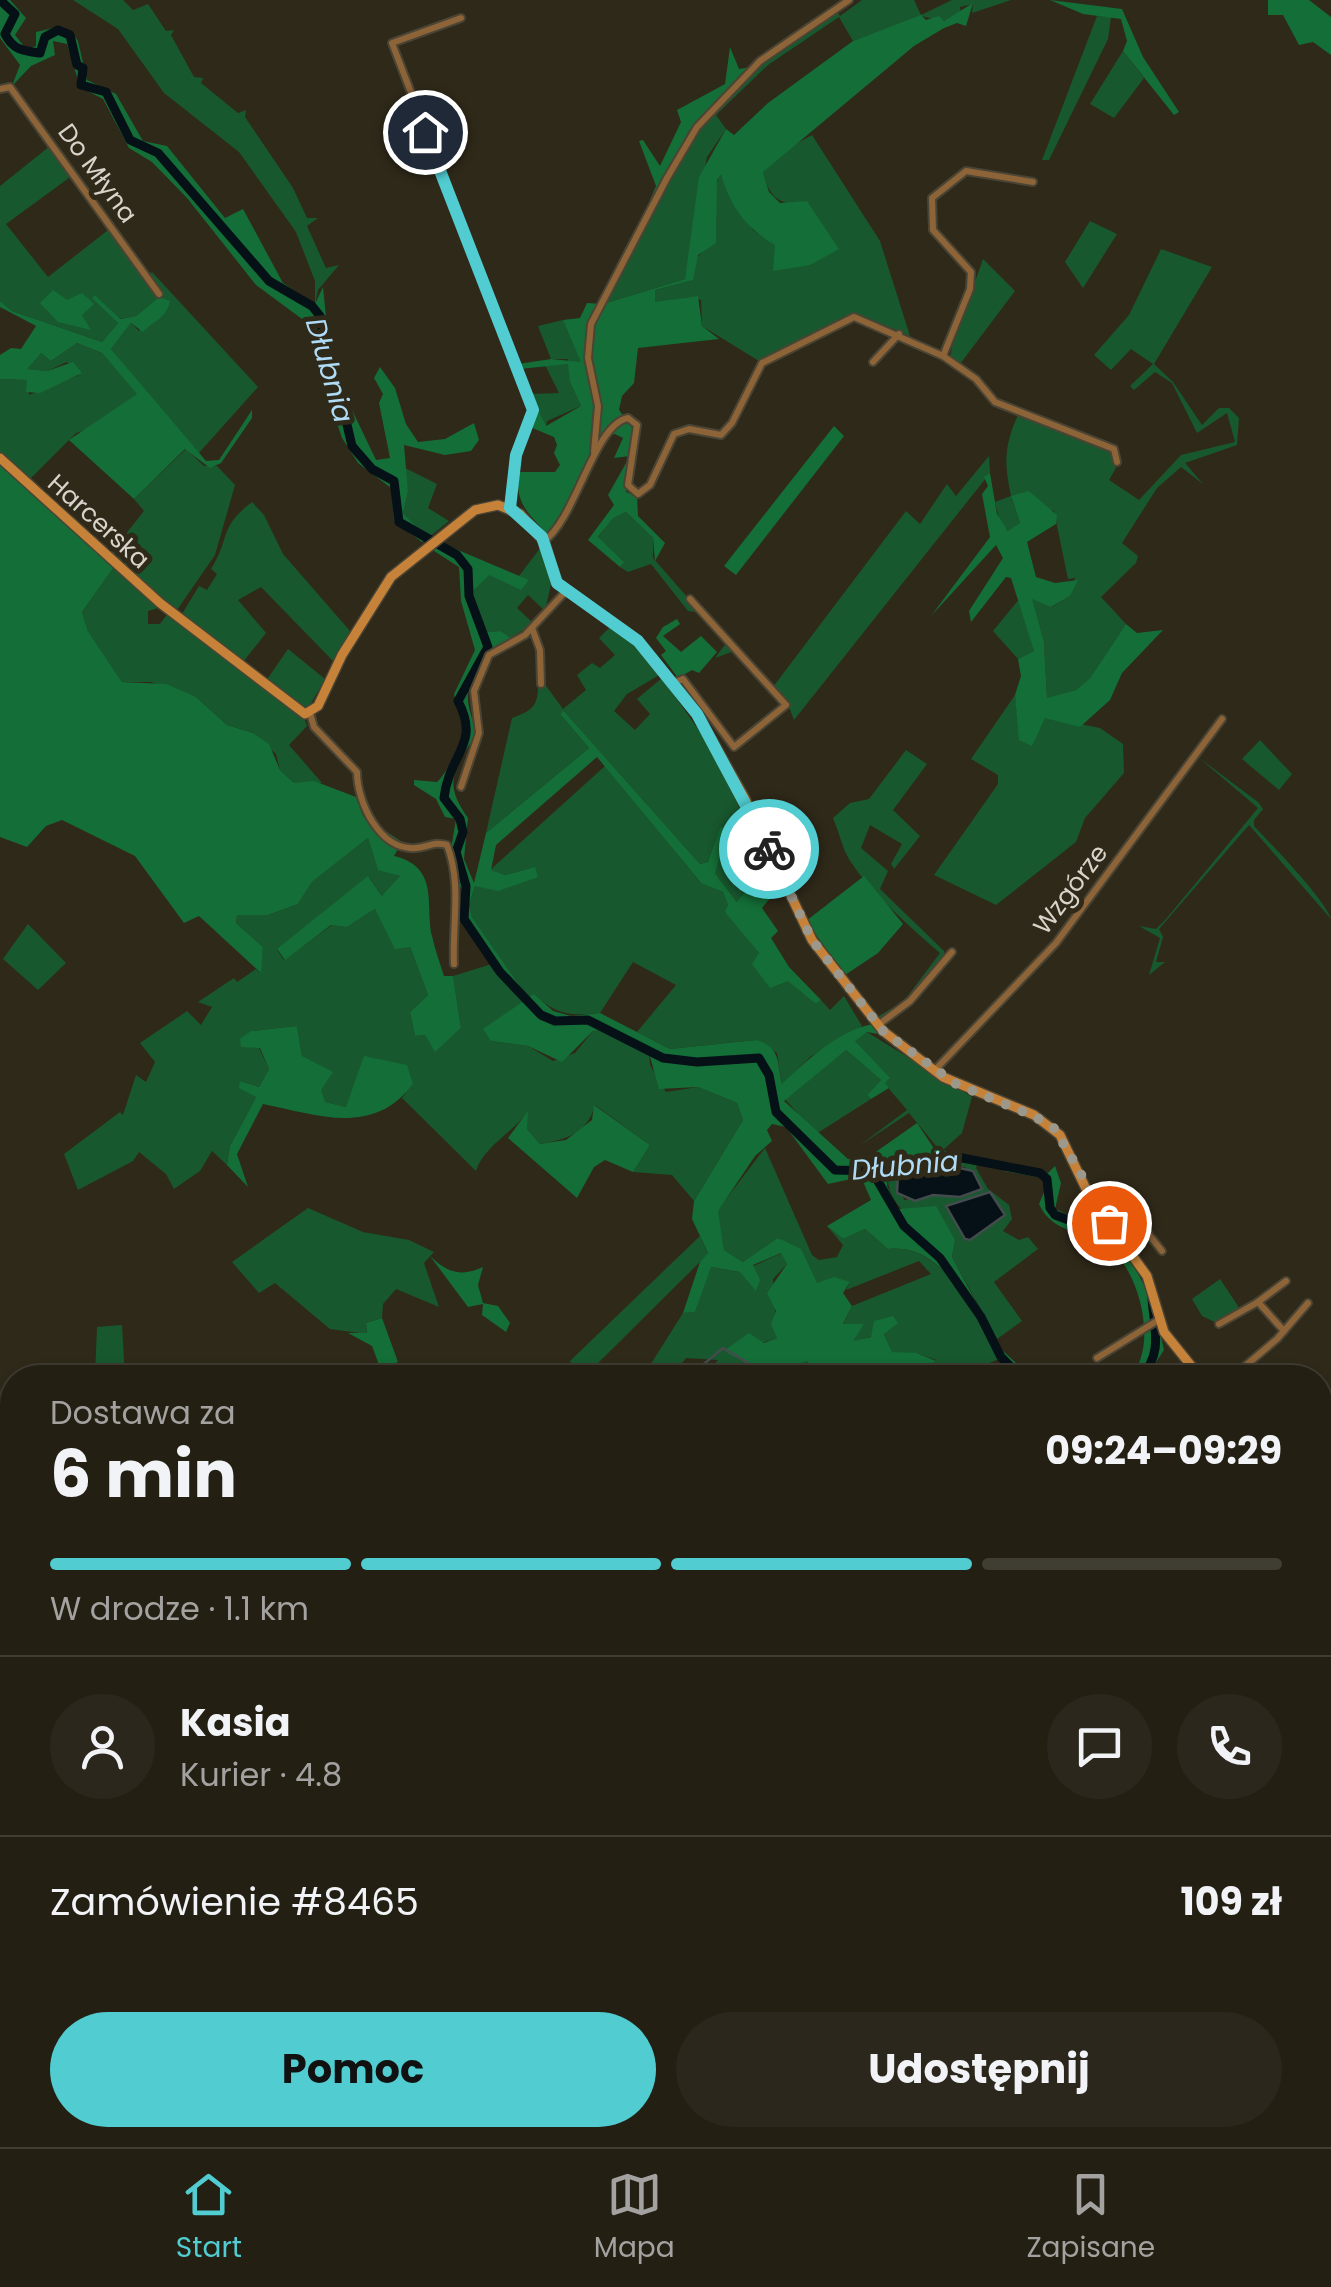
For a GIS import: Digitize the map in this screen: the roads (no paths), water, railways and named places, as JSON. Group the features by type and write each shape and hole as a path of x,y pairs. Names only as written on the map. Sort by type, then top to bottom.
{"street":[{"path":"544,541 585,482 593,458 598,406 588,340 608,287 696,127 760,61 849,0"},
{"path":"461,18 392,43 533,410 516,455 510,508"},
{"name":"Do Młyna","path":"0,89 10,87 159,294"},
{"path":"943,356 970,289 971,272 934,230 932,198 966,171 1033,182"},
{"path":"593,458 618,422 634,420 637,434 628,486 638,494 650,485 678,431 689,429 714,437 725,432 760,367 854,316 943,356 976,379 995,402 1114,449 1116,462"},
{"path":"873,362 900,334"},
{"name":"Harcerska","path":"0,458 173,612 298,711 310,713"},
{"path":"454,964 457,930 453,861 447,845 435,842 416,848 401,846 380,829 361,804 357,772 314,727 310,713 318,706 342,655 386,584 480,508 510,508 544,541 553,578 638,641 697,714 745,799 812,940 878,1025 934,1071 1055,1129 1095,1204 1146,1276 1155,1321 1191,1365"},
{"path":"461,787 478,733 473,706 478,676 496,649 532,628 566,591"},
{"path":"673,683 683,679 734,747 786,705 690,599"},
{"path":"532,628 540,650 540,684"},
{"name":"Wzgórze","path":"934,1071 1056,943 1222,719"},
{"path":"878,1025 910,1001 952,952"},
{"path":"1095,1204 1114,1191 1162,1251"},
{"path":"1219,1324 1286,1282"},
{"path":"1258,1302 1284,1331"},
{"path":"1246,1365 1308,1303"},
{"path":"1097,1358 1155,1321"}],"waterway":[{"name":"Dłubnia","path":"0,0 15,14 5,34 19,49 40,53 45,37 58,30 70,35 77,65 83,68 81,85 106,92 130,140 158,153 269,281 312,306 320,316 325,363 337,382 352,446 372,469 394,481 399,522 457,555 468,569 469,596 488,647 458,701 464,716 465,739 444,798 460,819 463,832 456,852 466,886 464,919 500,972 541,1015 555,1021 588,1020 663,1058 697,1062 759,1058 769,1075 776,1112 835,1170 872,1171 952,1156 1040,1173 1047,1179 1050,1208 1055,1215 1104,1233 1128,1255"},
{"path":"872,1171 904,1226 940,1258 1009,1365"},
{"name":"Dłubnia","path":"1149,1365 1155,1350 1152,1298"},
{"path":"703,1365 723,1348 752,1365"}]}
